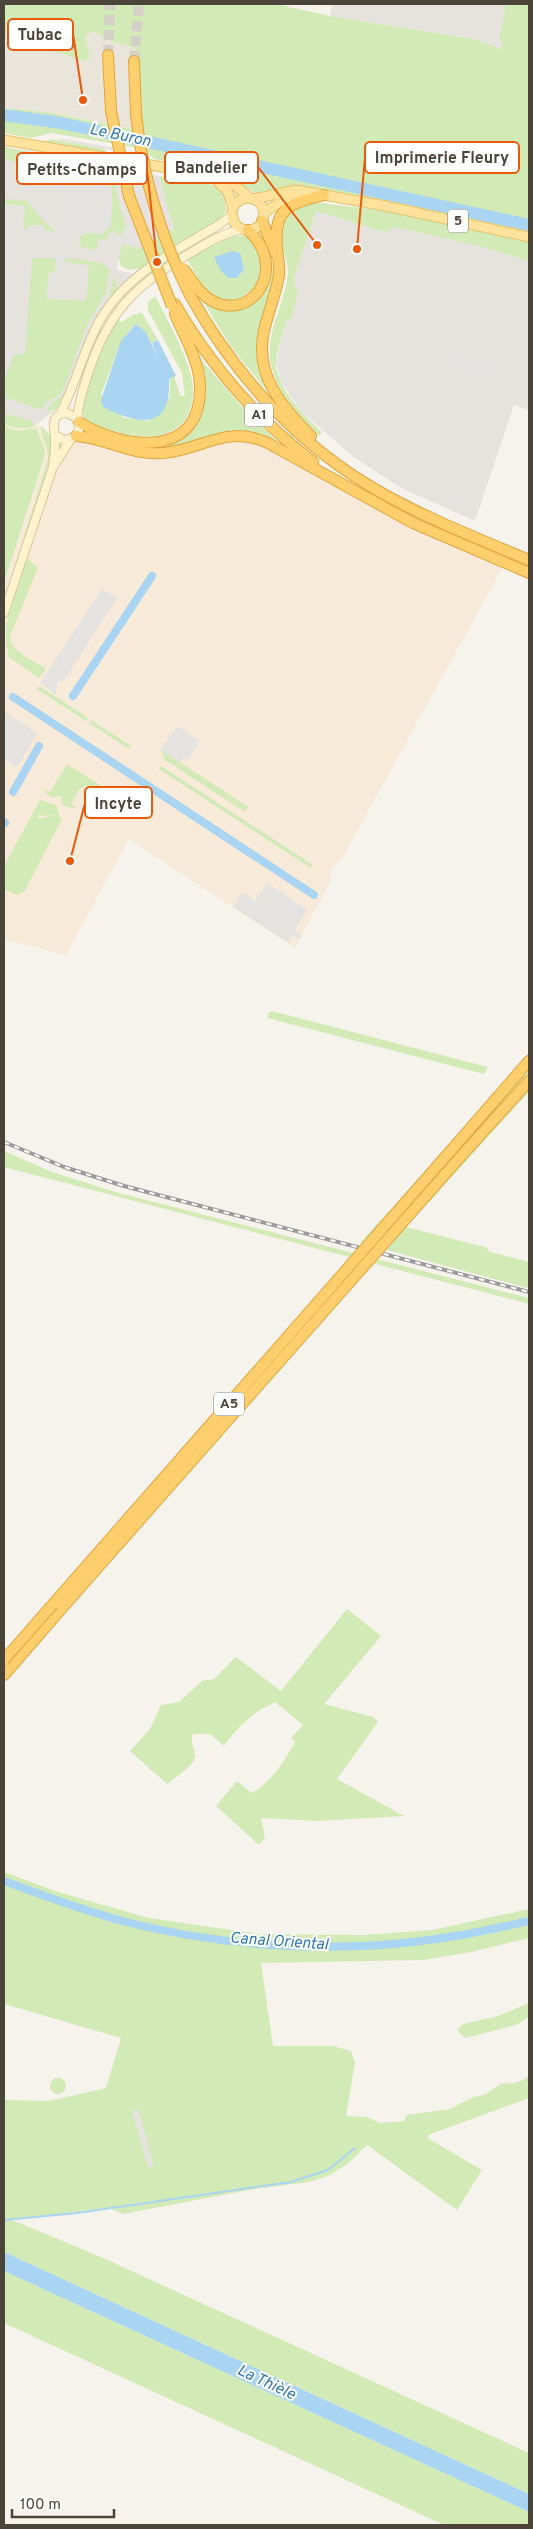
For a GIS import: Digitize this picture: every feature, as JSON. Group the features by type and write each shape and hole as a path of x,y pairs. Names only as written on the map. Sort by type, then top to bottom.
{"highway":[{"path":"78,420 111,437 144,444 169,439 189,424 200,399 200,380 194,359 173,305 152,260 125,184 110,111 108,55"},
{"path":"134,61 136,114 144,170 157,216 194,293 228,306 246,302 258,292 266,278 266,259 260,244 245,229"},
{"path":"324,195 296,202 282,213 276,232 279,266 262,344 263,363 267,379 276,395 296,420 361,480"},
{"path":"263,217 279,266"},
{"name":"A1","path":"194,293 224,350 259,394 312,445 361,480 421,513 529,560"},
{"name":"A1","path":"173,305 211,359 261,417 311,461 368,499 430,531 529,573"},
{"path":"73,438 154,454 171,452 228,436 255,438 268,443 368,499"},
{"name":"A5","path":"4,1660 529,1061"},
{"name":"A5","path":"4,1675 420,1200 529,1081"}],"main road":[{"path":"4,140 227,180 261,204 263,217 257,227 220,236 172,264 148,280 127,299 114,316 102,338 82,394 78,420 79,431 53,467"},
{"path":"212,176 228,192 236,224 245,229"},
{"name":"5","path":"252,198 288,190 311,193 386,206 529,237"},
{"name":"5","path":"263,217 283,200 311,193"},
{"path":"4,613 53,467 55,434 53,422 60,414 96,328 117,296 143,272 220,224 241,199 252,198"},
{"path":"60,414 71,413 78,420"},
{"path":"55,434 60,439 73,438"}],"shaded area":[{"path":"332,4 506,4 503,43 501,49 462,37 330,16"},
{"path":"4,31 22,33 45,48 90,54 85,38 88,33 95,32 110,41 136,48 138,130 47,112 4,108"},
{"path":"58,138 127,150 126,153 58,140"},
{"path":"4,147 159,176 174,229 136,250 130,245 118,258 117,270 139,275 106,311 67,401 37,424 4,413"},
{"path":"65,171 104,179 109,183 112,190 111,225 102,234 68,231 68,240 55,239 54,244 37,243 38,238 33,239 35,244 56,246 61,252 23,250 23,229 28,230 29,225 45,226 45,231 60,232 61,221 52,219 47,212 62,212"},
{"path":"316,211 384,232 394,227 475,245 529,261 529,410 514,405 475,521 401,488 352,456 301,411 280,380 276,363 287,319 291,320 293,281"},
{"path":"56,258 63,259 59,299 46,298 49,272 55,273"},
{"path":"450,349 497,364 489,386 443,370"},
{"path":"4,413 37,424 58,444 64,445 78,440 247,436 388,510 505,563 342,859 331,868 331,881 295,948 129,839 66,955 4,939"},
{"path":"445,487 472,493 466,511 430,497 433,488 443,492"},
{"path":"102,589 117,598 63,682 58,680 56,694 40,683"},
{"path":"4,711 37,733 17,768 4,759"},
{"path":"177,726 200,741 188,760 184,757 180,763 161,750"},
{"path":"267,883 307,910 294,931 302,935 300,939 292,936 288,943 233,907 242,892 255,901"},
{"path":"138,2109 154,2166 148,2167 132,2111"}],"green space":[{"path":"4,4 276,4 330,16 474,39 501,49 503,43 499,39 506,4 529,4 529,233 312,187 311,189 289,187 258,194 215,172 215,170 155,159 139,148 51,133 31,138 4,133 4,108 47,112 137,130 135,48 110,41 95,32 88,33 85,38 90,54 89,59 85,61 45,48 22,33 4,31"},
{"path":"51,139 105,149 106,153 43,142"},
{"path":"4,147 109,167 126,226 121,236 112,230 105,240 98,239 97,250 83,248 79,243 80,236 86,233 102,234 111,225 112,190 106,180 29,164 17,164 4,157"},
{"path":"159,176 194,180 218,189 224,194 226,210 220,220 144,268 128,270 121,266 118,258 122,246 130,245 136,249 174,229"},
{"path":"4,199 27,201 55,232 44,231 45,226 29,225 28,230 23,229 25,206 4,204"},
{"path":"312,202 387,211 529,241 529,261 475,245 394,227 384,232 316,211 293,281 298,292 291,320 287,319 280,342 276,365 281,383 287,393 308,419 322,432 319,436 297,412 280,388 270,361 273,329 284,295 288,274 287,262 280,237 281,227 287,211"},
{"path":"231,236 247,236 255,247 261,263 260,276 256,284 244,296 236,299 219,299 207,290 187,259"},
{"path":"270,250 274,274 259,333 269,390 267,391 231,347 203,301 250,304 255,301 263,293 270,278"},
{"path":"32,258 56,258 55,273 49,272 46,298 86,301 89,265 63,262 67,258 102,263 111,272 106,293 86,327 62,393 47,402 41,410 4,397 4,380 14,355 25,354"},
{"path":"115,276 117,289 103,308 68,393 59,409 46,411 51,404 66,392 85,338 95,318 110,297 112,280"},
{"path":"155,296 185,356 192,381 191,407 185,420 165,434 153,436 125,434 93,424 84,418 83,409 88,383 106,339 117,319 122,322 134,314 142,313 158,340 151,343 145,331 136,324 129,331 119,348 101,394 124,418 149,421 170,397 170,379 174,377 181,396 185,396 182,373 148,310 148,302"},
{"path":"197,355 243,408 278,442 277,444 256,436 158,451 126,444 152,447 195,420"},
{"path":"4,413 31,421 36,426 20,428 8,426 4,424"},
{"path":"4,426 18,431 36,428 45,451 4,583"},
{"path":"41,426 50,435 52,449 38,501 4,601 48,459"},
{"path":"27,558 38,568 11,633 11,639 17,650 46,669 39,678 9,657 7,644 6,631 10,607"},
{"path":"39,686 88,718 86,721 37,689"},
{"path":"91,720 131,746 129,749 89,723"},
{"path":"161,750 248,807 245,812 165,760"},
{"path":"67,764 137,809 139,812 137,817 131,817 129,811 86,786 80,788 71,804 76,807 72,808 61,804 61,796 52,798 45,792 46,790 50,792"},
{"path":"161,766 313,865 311,868 159,769"},
{"path":"40,800 56,805 58,814 62,819 24,892 16,895 4,889 4,866","holes":["57,814 39,819 38,816 44,816"]},
{"path":"270,1011 488,1067 484,1074 267,1018"},
{"path":"529,1052 529,1092 406,1227 488,1248 487,1251 529,1262 528,1288 360,1243 510,1077"},
{"path":"4,1151 52,1172 119,1193 529,1298 529,1304 4,1167"},
{"path":"347,1609 381,1636 324,1704 373,1717 378,1722 337,1779 404,1816 317,1821 261,1818 265,1838 259,1845 216,1806 237,1781 252,1793 266,1783 295,1742 291,1738 303,1725 275,1702 246,1721 224,1746 210,1734 193,1734 194,1760 188,1768 167,1784 130,1751 150,1729 161,1705 179,1702 202,1681 214,1679 236,1657 281,1691"},
{"path":"4,1872 58,1892 149,1918 259,1934 364,1935 432,1930 529,1909 529,1938 471,1952 423,1960 261,1963 273,2046 333,2046 351,2051 355,2063 346,2116 367,2117 380,2123 404,2121 407,2115 450,2109 473,2097 484,2095 502,2083 510,2084 517,2082 529,2075 529,2098 428,2135 429,2139 482,2170 457,2210 367,2145 350,2162 330,2175 309,2182 254,2189 123,2214 109,2208 12,2220 101,2257 529,2453 529,2494 4,2252 4,2100 49,2101 106,2088 121,2038 4,2004"},
{"path":"529,2003 529,2017 516,2025 465,2038 457,2030 463,2024 498,2016"},
{"path":"55,2078 61,2078 66,2083 64,2092 55,2094 50,2089 50,2083"},
{"path":"4,2271 529,2512 529,2525 444,2525 4,2323"}],"water":[{"path":"233,251 240,253 244,269 237,278 228,278 220,270 214,257"},
{"path":"136,324 145,331 159,359 152,343 158,340 176,376 169,379 165,408 159,415 150,419 140,420 128,418 103,407 101,400 121,341"},
{"name":"La Thièle","path":"4,2252 529,2494 529,2512 4,2271"}],"waterway":[{"name":"Le Buron","path":"4,115 61,123 529,225"},
{"path":"73,696 152,576"},
{"path":"13,697 314,895"},
{"path":"13,792 39,746"},
{"name":"Canal Oriental","path":"4,1881 49,1898 126,1922 204,1938 244,1943 324,1947 404,1943 465,1935 529,1921"},
{"path":"4,2220 77,2213 291,2182 328,2170 355,2148"}],"tunnel":[{"path":"108,55 110,4"},
{"path":"134,61 139,4"}],"railway":[{"path":"4,1142 64,1167 124,1186 529,1292"}],"place":[{"name":"Tubac","path":"83,100"},
{"name":"Bandelier","path":"317,245"},
{"name":"Imprimerie Fleury","path":"357,249"},
{"name":"Petits-Champs","path":"157,262"},
{"name":"Incyte","path":"70,861"}]}
